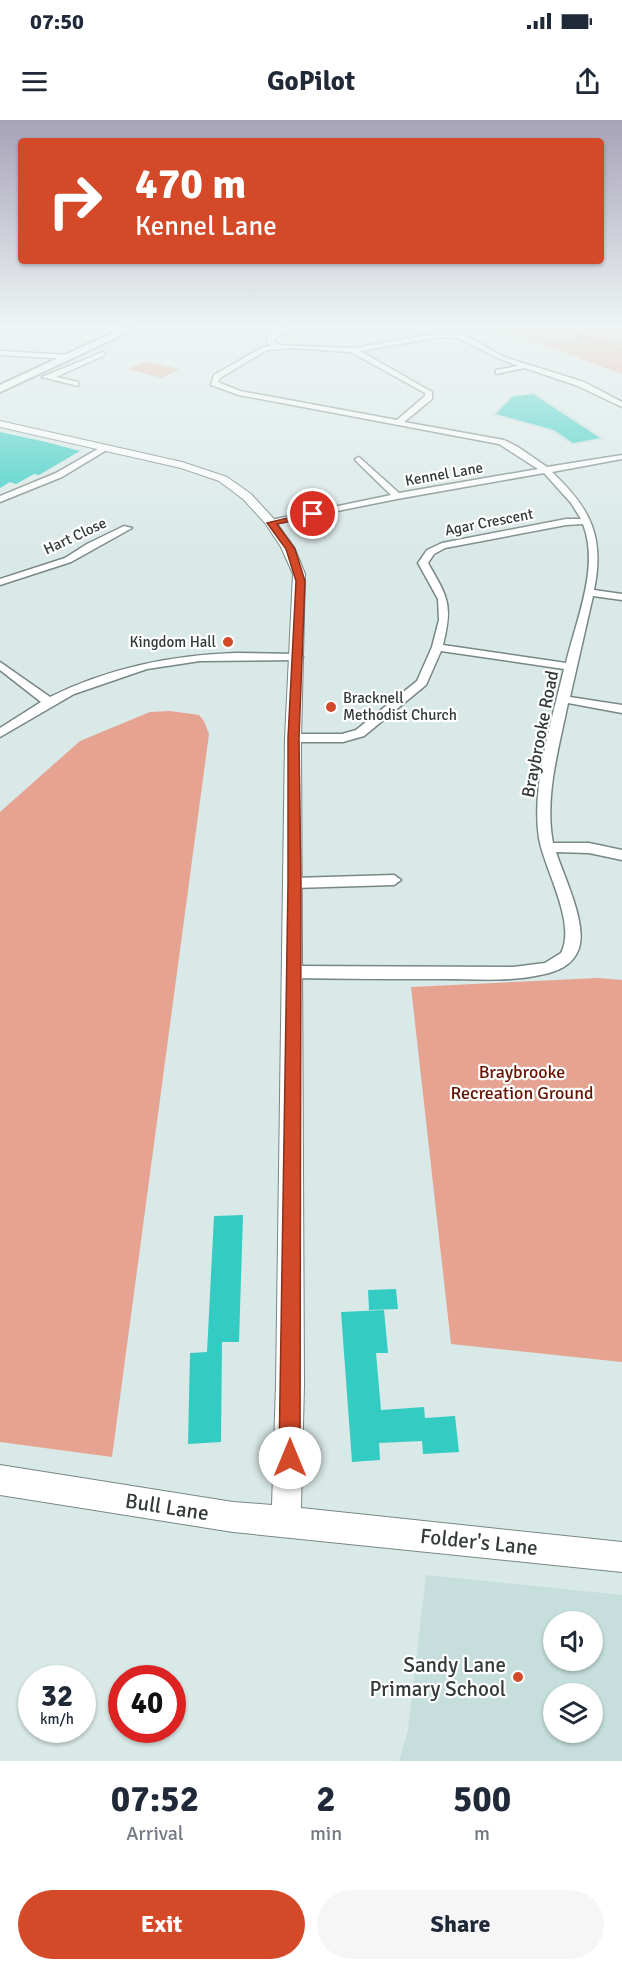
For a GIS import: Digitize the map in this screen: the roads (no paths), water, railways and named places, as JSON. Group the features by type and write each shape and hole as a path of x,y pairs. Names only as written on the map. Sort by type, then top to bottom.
{"street":[{"name":"Braybrooke Road","path":"294,972 498,973 538,970 554,966 567,957 574,936 572,920 547,847 544,813 545,787 588,592 594,550 587,521 567,492 519,451 501,442 303,405"},
{"path":"399,422 421,405"},
{"path":"0,424 183,466 218,477 242,493 271,523 290,549 299,574 293,738 294,972 290,1458 286,1521"},
{"path":"0,499 58,476 106,448"},
{"name":"Kennel Lane","path":"271,523 397,496 622,458"},
{"path":"359,459 397,496"},
{"name":"Agar Crescent","path":"293,738 343,738 367,729 422,683 437,647 444,607 442,596 423,567 424,559 430,552 442,546 566,522 587,521"},
{"name":"Hart Close","path":"0,582 68,560 90,546 128,528"},
{"path":"588,592 622,597"},
{"path":"437,647 570,667"},
{"path":"0,734 48,701 98,680 158,664 199,658 297,657"},
{"path":"0,665 48,701"},
{"path":"563,699 622,709"},
{"path":"547,847 589,848 622,855"},
{"path":"294,883 394,880"},
{"name":"Bull Lane","path":"0,1480 233,1517 335,1527"},
{"name":"Folder's Lane","path":"335,1527 622,1557"}],"place":[{"name":"Kingdom Hall","path":"228,642"},
{"name":"Bracknell Methodist Church","path":"331,707"},
{"name":"Sandy Lane Primary School","path":"518,1677"}],"park label":[{"name":"Braybrooke Recreation Ground","path":"522,1082"}]}
